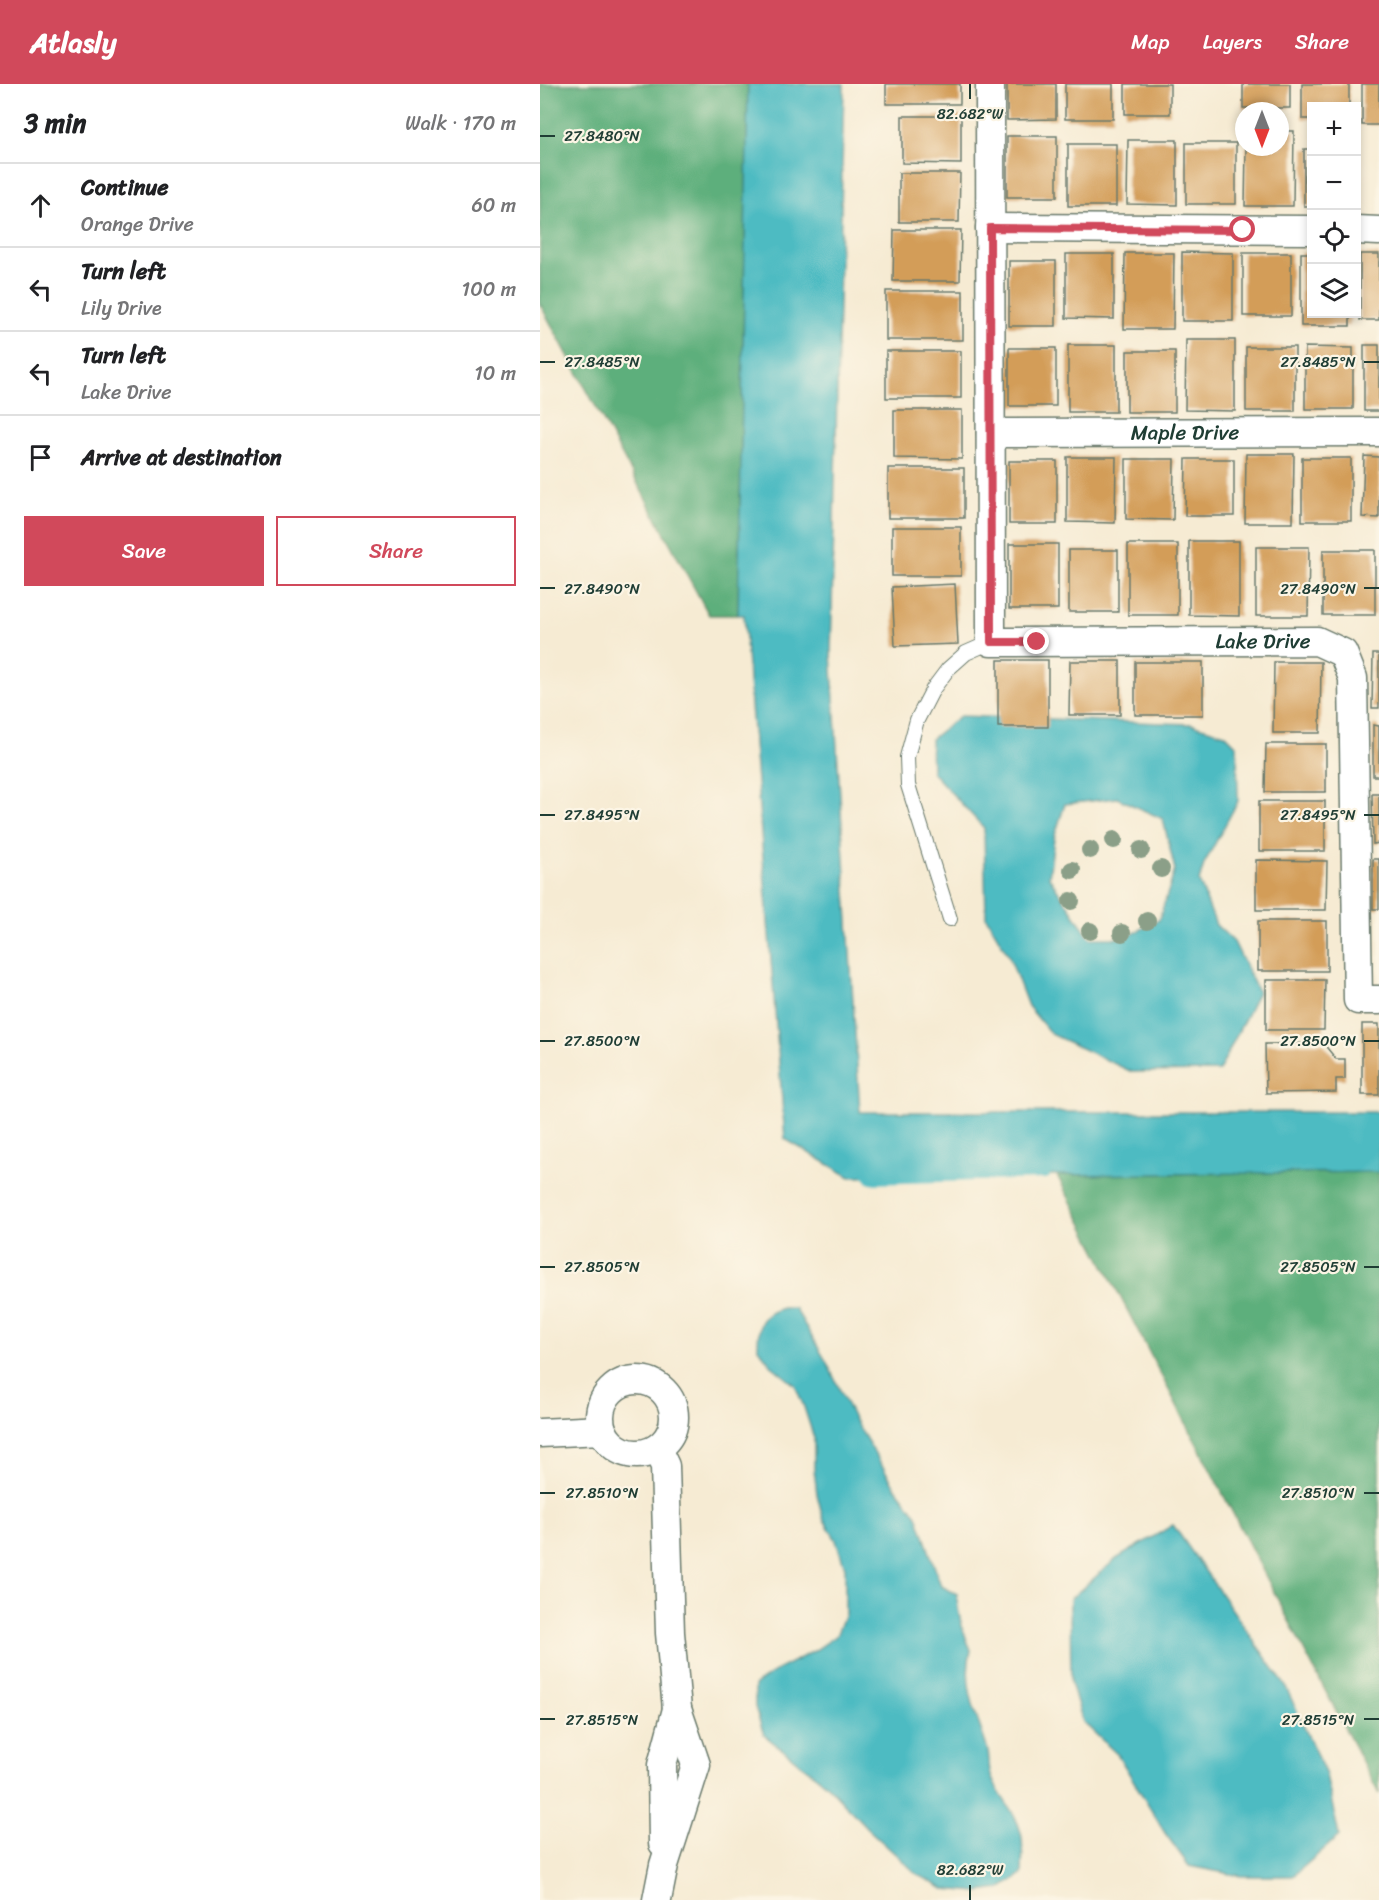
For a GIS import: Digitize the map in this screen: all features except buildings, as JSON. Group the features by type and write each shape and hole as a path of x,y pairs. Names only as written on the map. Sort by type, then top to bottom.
{"street":[{"path":"990,84 991,642"},
{"path":"990,228 1307,230"},
{"path":"1361,230 1379,231"},
{"name":"Maple Drive","path":"990,433 1379,432"},
{"name":"Lake Drive","path":"991,642 1317,641 1343,653 1353,678 1358,1000 1379,999"},
{"path":"643,1380 655,1384 666,1392 672,1404 675,1416 670,1435 657,1449 647,1453 636,1455 615,1448 607,1440 602,1430 599,1417 601,1404 608,1393 618,1385 643,1380"},
{"path":"540,1432 602,1430"},
{"path":"657,1449 665,1466 670,1634 677,1708 696,1765 664,1865 657,1900"}],"lane":[{"path":"950,919 908,785 907,757 916,720 933,689 948,669 966,653 991,642"}],"green space":[{"path":"540,84 748,84 738,615 709,615 540,304"},
{"path":"1379,1172 1379,1794 1057,1175"}],"water":[{"path":"748,84 844,84 831,653 860,1112 1379,1112 1379,1172 850,1177 785,1139 744,615 738,615"},
{"path":"960,716 1191,724 1225,734 1237,746 1238,801 1204,864 1199,881 1216,925 1234,942 1258,992 1219,1071 1132,1072 1051,1034 1028,1006 1009,956 986,917 984,828 932,772 931,739","holes":["1117,798 1163,819 1175,870 1159,920 1124,938 1090,938 1049,877 1054,838 1065,804"]},
{"path":"783,1308 795,1308 826,1361 854,1419 895,1487 917,1515 941,1586 957,1594 961,1622 971,1650 969,1688 988,1751 991,1776 1019,1825 1022,1838 1022,1874 1000,1889 978,1892 944,1889 917,1874 867,1828 826,1784 764,1735 755,1707 755,1685 836,1636 845,1614 845,1568 836,1540 823,1518 814,1469 814,1438 804,1407 795,1385 773,1367 758,1348 760,1327 765,1317"},
{"path":"1173,1525 1285,1685 1326,1775 1339,1836 1293,1876 1241,1876 1189,1866 1165,1833 1118,1755 1083,1722 1071,1683 1070,1599 1116,1559"}],"waterway":[{"path":"863,1170 871,1180 1046,1175"}],"route":[{"path":"1037,642 991,642 990,228 1243,230"}]}
